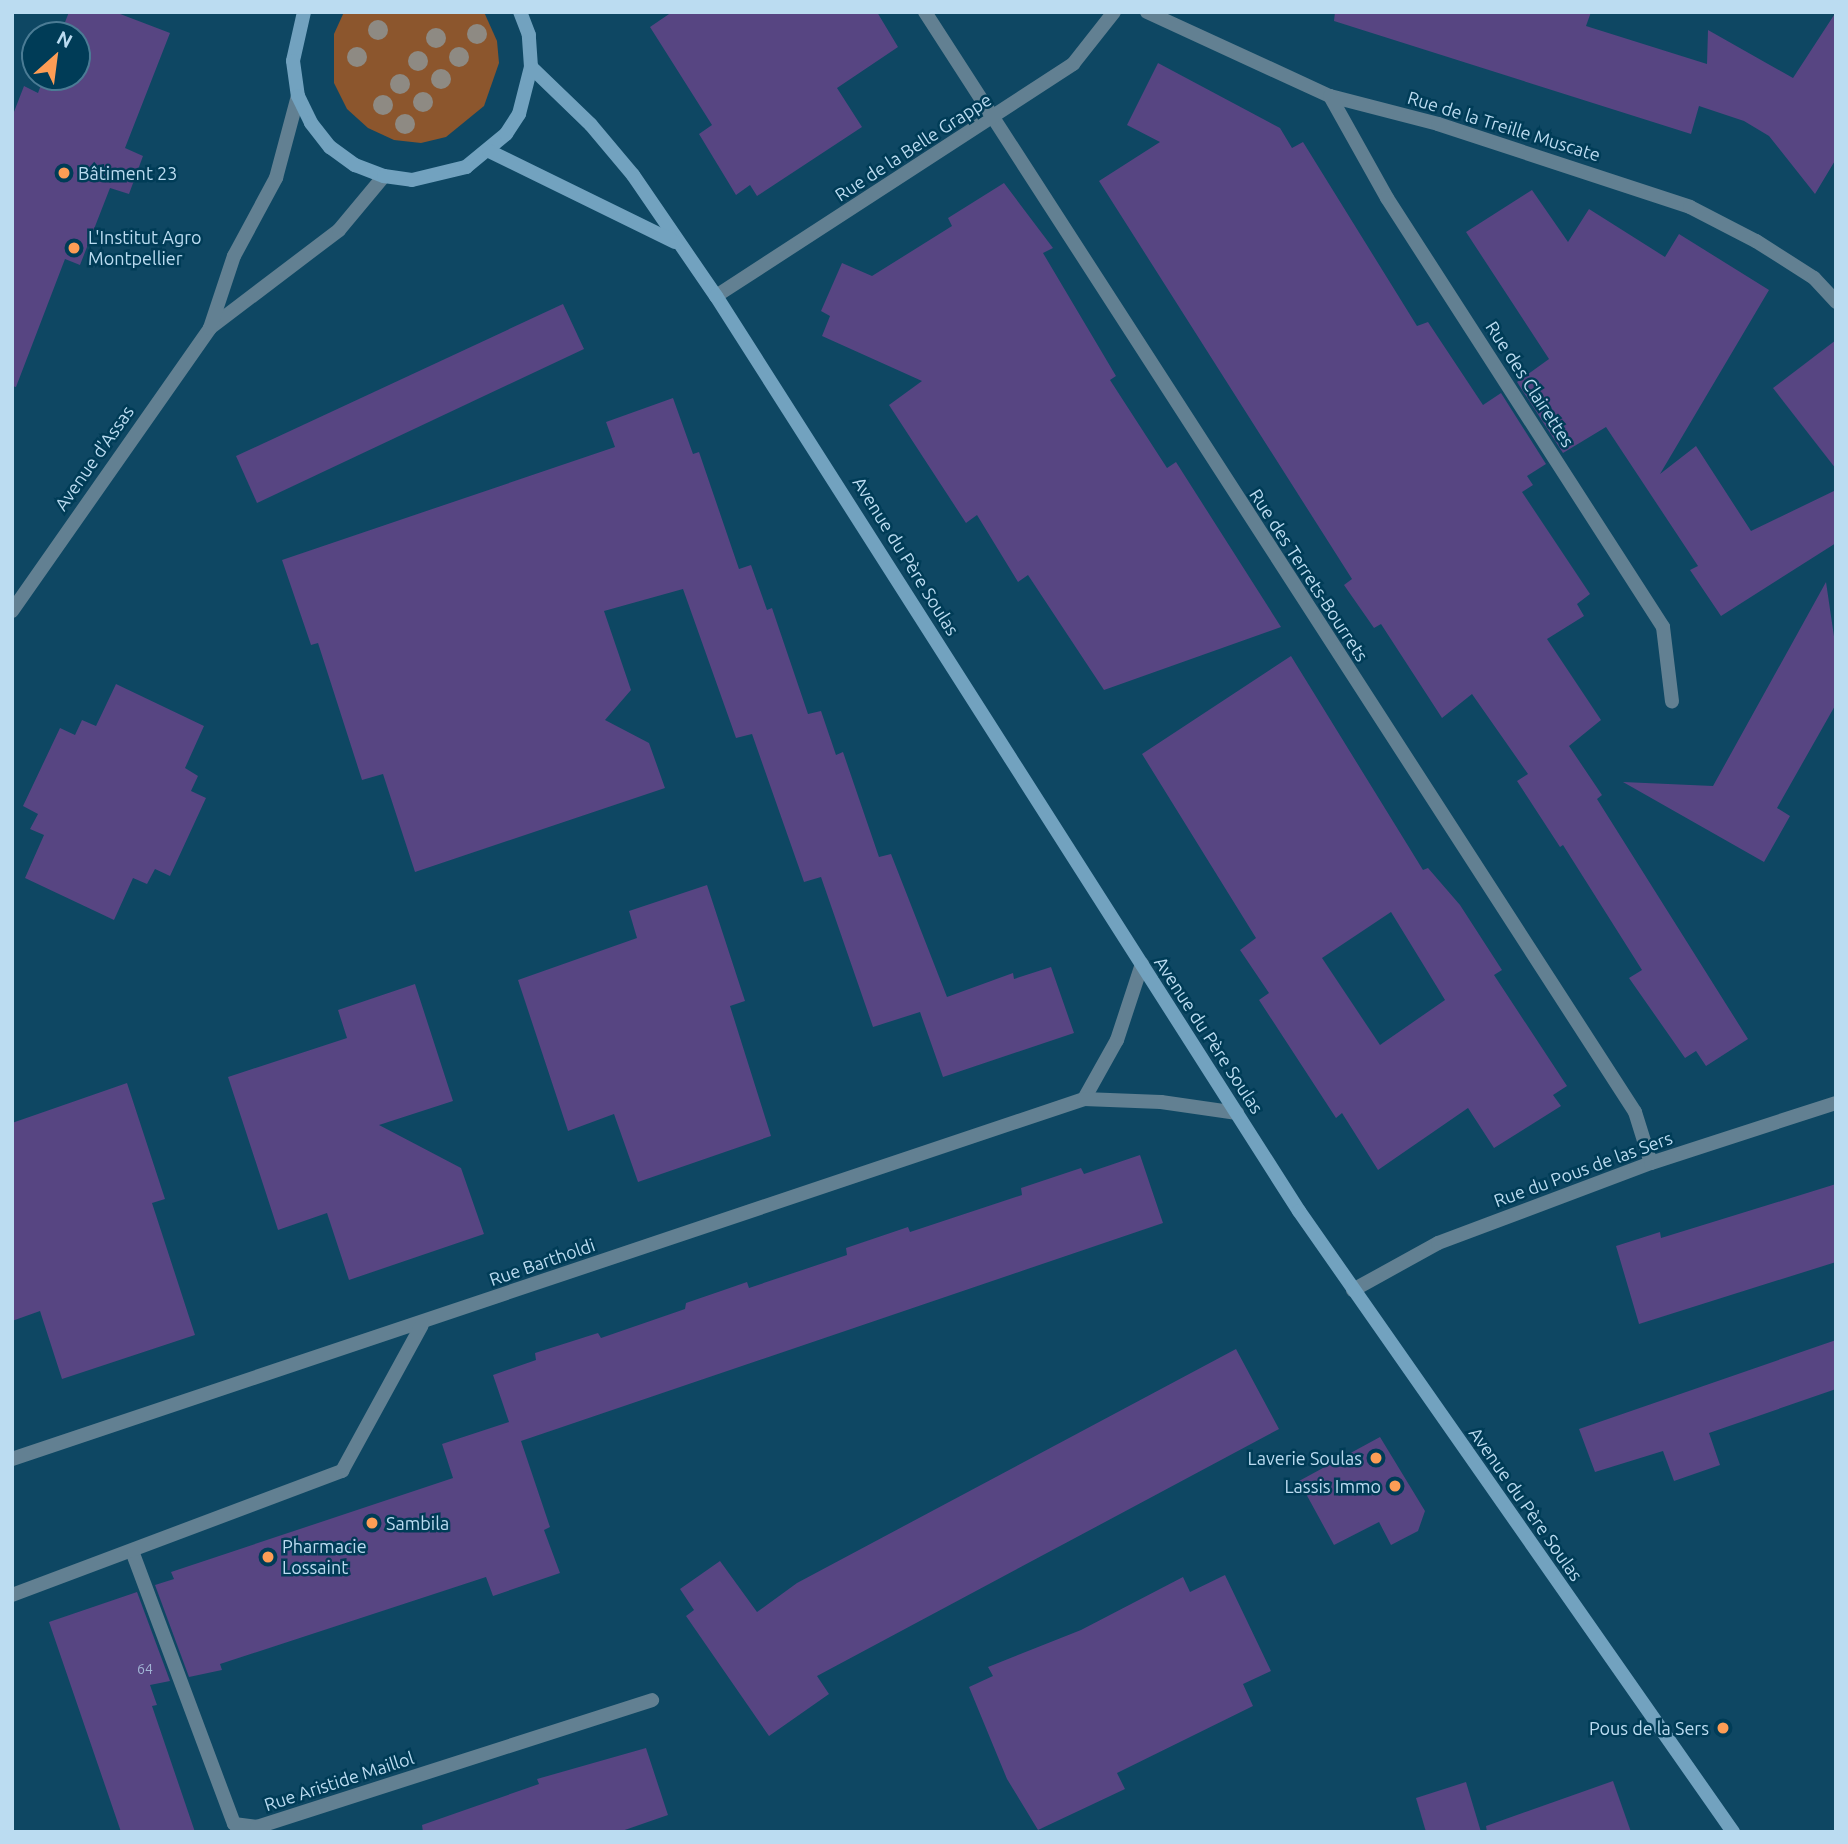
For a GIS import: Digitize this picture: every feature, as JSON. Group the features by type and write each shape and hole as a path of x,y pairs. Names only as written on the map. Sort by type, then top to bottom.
{"main road":[{"path":"304,12 293,61 298,96 311,124 330,147 355,165 384,176 412,180 440,177 489,151 519,114 531,67 529,35 520,12"},
{"name":"Avenue du Père Soulas","path":"531,67 591,125 625,165 716,296 1237,1113 1353,1290 1733,1832"},
{"name":"Avenue du Père Soulas","path":"489,151 677,242"}],"street":[{"name":"Rue des Terrets-Bourrets","path":"925,12 991,120 1635,1112 1651,1163"},
{"name":"Rue de la Belle Grappe","path":"716,296 991,120 1073,64 1114,12"},
{"name":"Rue de la Treille Muscate","path":"1147,12 1330,96 1438,124 1690,208 1756,241 1814,278 1836,302"},
{"name":"Avenue d'Assas","path":"12,611 210,328 234,256 276,178 298,96"},
{"name":"Rue des Clairettes","path":"1330,96 1387,198 1663,627 1672,701"},
{"name":"Avenue d'Assas","path":"210,328 339,230 384,176"},
{"path":"1084,1099 1117,1040 1142,964"},
{"name":"Rue Bartholdi","path":"12,1459 422,1325 1084,1099 1161,1102 1237,1113"},
{"name":"Rue du Pous de las Sers","path":"1353,1290 1438,1243 1651,1163 1836,1103"},
{"path":"12,1595 342,1471 422,1325"},
{"name":"Rue Aristide Maillol","path":"132,1551 234,1824 257,1827 652,1700"}],"shaded area":[{"path":"344,12 484,12 497,41 499,63 484,106 446,137 421,143 394,140 368,128 347,109 334,83 334,34"}],"building":[{"name":"Bâtiment 23","path":"69,12 115,12 170,33 125,148 143,156 129,194 110,188 80,265 65,259 16,387 12,386 12,117 22,91 91,91 91,21 65,21"},
{"path":"672,12 877,12 898,47 837,88 862,127 757,196 750,185 736,195 699,134 712,125 650,27"},
{"path":"1335,12 1591,12 1586,26 1707,64 1708,30 1793,78 1836,12 1836,159 1815,194 1769,136 1744,121 1699,106 1691,134 1334,21"},
{"path":"1158,63 1280,128 1292,148 1303,142 1417,326 1428,322 1483,405 1501,393 1546,464 1527,476 1533,485 1522,492 1590,594 1577,604 1584,616 1547,639 1601,720 1569,746 1602,795 1597,799 1748,1039 1706,1066 1696,1051 1685,1058 1629,978 1642,970 1563,845 1560,847 1517,781 1528,774 1472,694 1442,718 1381,624 1374,628 1344,585 1352,579 1099,181 1160,142 1127,125"},
{"path":"1004,183 1053,248 1043,253 1116,376 1110,380 1167,468 1176,462 1281,627 1104,690 1028,575 1018,582 977,515 966,523 889,405 922,381 822,336 830,316 821,311 842,263 872,276 952,226 948,218"},
{"path":"1532,190 1568,242 1589,209 1665,257 1679,234 1769,290 1660,474 1696,446 1751,531 1836,490 1836,543 1721,616 1690,570 1698,566 1606,427 1563,453 1517,382 1549,359 1466,232"},
{"path":"563,304 584,349 257,503 236,456"},
{"path":"1836,340 1836,469 1773,388"},
{"path":"673,398 693,454 699,452 739,569 751,565 767,610 772,608 808,714 821,711 836,755 843,752 879,857 891,854 947,997 1013,973 1014,979 1051,967 1074,1033 943,1077 920,1012 873,1027 821,877 804,882 752,734 736,738 683,589 604,611 631,690 605,720 649,743 665,788 415,872 383,774 362,780 318,643 311,645 282,560 615,447 606,422"},
{"path":"1826,582 1836,650 1836,704 1777,808 1790,816 1764,862 1623,782 1713,786"},
{"path":"1291,656 1423,870 1428,868 1460,905 1502,970 1494,975 1567,1086 1553,1095 1561,1106 1494,1148 1468,1108 1378,1170 1342,1113 1336,1118 1259,1000 1269,993 1240,950 1256,938 1142,754","holes":["1391,912 1445,1000 1380,1045 1322,958"]},
{"path":"116,684 204,726 185,768 198,776 191,791 206,798 170,876 155,869 147,884 133,878 114,920 25,878 44,835 30,829 38,814 23,806 60,728 75,735 82,720 96,726"},
{"path":"707,885 745,1001 730,1006 771,1136 638,1182 614,1114 568,1131 518,980 637,938 629,911"},
{"path":"415,984 453,1101 379,1125 461,1168 484,1234 349,1280 327,1213 278,1230 228,1077 347,1038 338,1010"},
{"path":"127,1083 165,1199 152,1203 195,1335 62,1379 40,1311 12,1321 12,1123"},
{"path":"1140,1155 1163,1223 521,1441 550,1527 544,1530 560,1573 493,1596 486,1577 220,1664 222,1670 189,1677 155,1585 174,1579 171,1572 453,1478 442,1444 509,1422 493,1375 536,1360 535,1353 598,1333 601,1338 685,1309 686,1303 747,1282 749,1288 847,1255 846,1248 908,1227 910,1232 1022,1195 1021,1188 1081,1168 1084,1174"},
{"path":"1836,1184 1836,1262 1639,1324 1616,1246 1660,1232 1661,1238"},
{"path":"1836,1340 1836,1389 1709,1433 1720,1465 1674,1481 1663,1451 1595,1472 1579,1429"},
{"path":"1236,1349 1279,1429 817,1676 829,1694 769,1736 686,1616 694,1610 680,1589 720,1561 757,1612 797,1583"},
{"path":"1380,1437 1425,1511 1418,1531 1391,1545 1379,1522 1334,1545 1299,1481"},
{"path":"1225,1575 1271,1671 1243,1684 1253,1706 1117,1773 1125,1789 1038,1830 1007,1779 969,1687 993,1676 988,1667 1081,1630 1183,1577 1190,1592"},
{"path":"137,1592 170,1681 150,1685 157,1705 152,1706 195,1832 121,1832 49,1622"},
{"path":"646,1748 668,1815 619,1832 423,1832 422,1825 539,1784 537,1779"},
{"path":"1613,1781 1631,1832 1487,1832 1486,1826"},
{"path":"1466,1782 1481,1832 1426,1832 1416,1798"}],"place":[{"name":"Bâtiment 23","path":"64,173"},
{"name":"L'Institut Agro Montpellier","path":"74,248"},
{"name":"Laverie Soulas","path":"1376,1458"},
{"name":"Lassis Immo","path":"1395,1486"},
{"name":"Sambila","path":"372,1523"},
{"name":"Pharmacie Lossaint","path":"268,1557"},
{"name":"Pous de la Sers","path":"1723,1728"}]}
